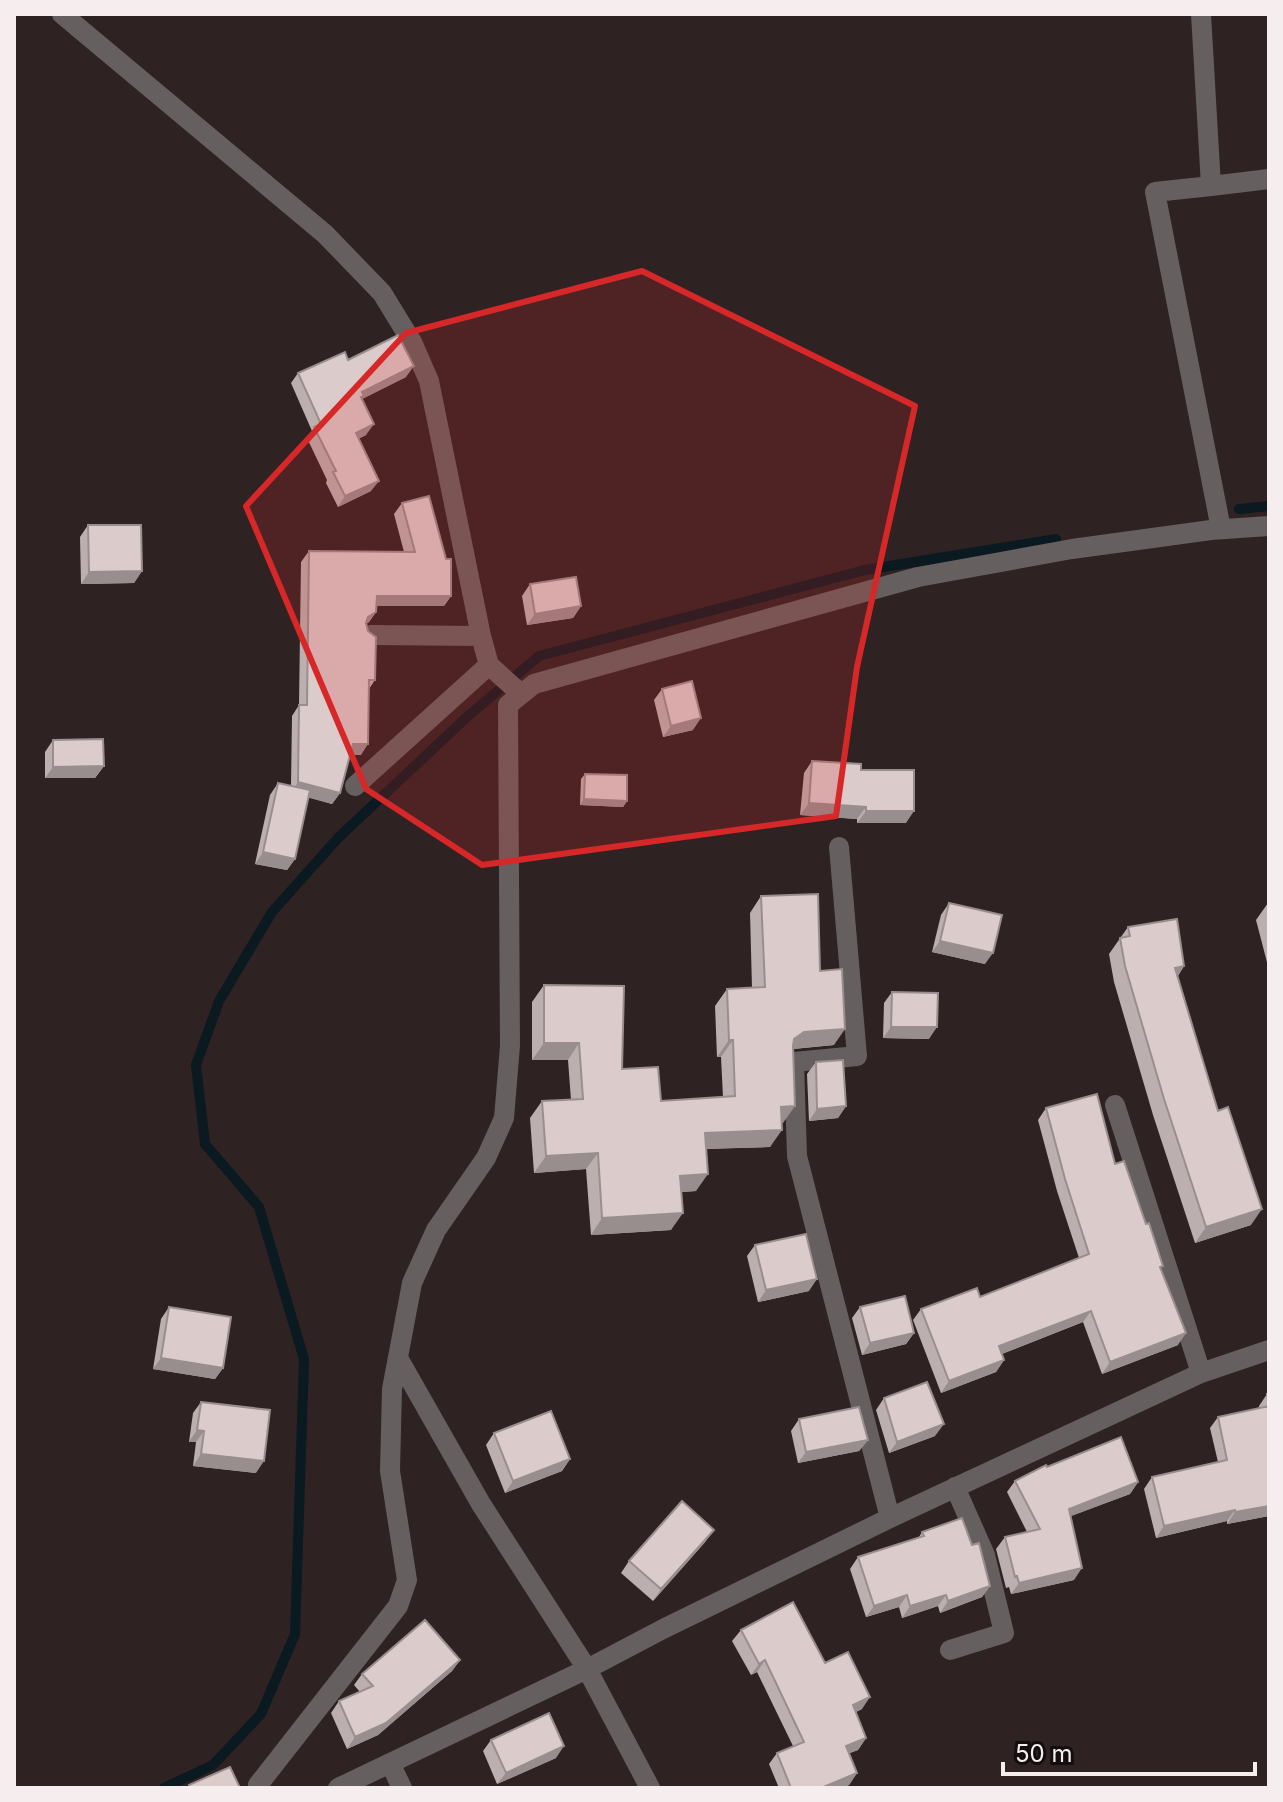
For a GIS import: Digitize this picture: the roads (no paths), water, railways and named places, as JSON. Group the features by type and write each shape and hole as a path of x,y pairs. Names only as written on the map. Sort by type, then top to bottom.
{"street":[{"path":"62,14 325,234 382,293 412,342 429,381 489,665 521,694"},
{"path":"1201,14 1211,186"},
{"path":"1221,529 1155,192 1269,179"},
{"path":"259,1788 258,1785 398,1606 407,1580 390,1471 392,1389 412,1283 436,1230 486,1158 504,1118 510,1046 508,705 534,684 918,577 1072,549 1221,529 1269,526"},
{"path":"371,635 481,636"},
{"path":"355,786 489,665"},
{"path":"839,847 857,1056 794,1062 797,1156 890,1518"},
{"path":"1115,1105 1201,1373"},
{"path":"338,1788 955,1487 1201,1373 1269,1350"},
{"path":"398,1358 481,1504 587,1669 650,1788"},
{"path":"950,1650 1004,1633 985,1555 955,1487"},
{"path":"390,1763 402,1788"}],"waterway":[{"path":"1239,509 1269,506"},
{"path":"164,1788 213,1765 261,1714 295,1634 304,1359 259,1207 205,1144 196,1065 219,1001 272,912 338,838 468,716 539,656 865,570 1056,539"}]}
